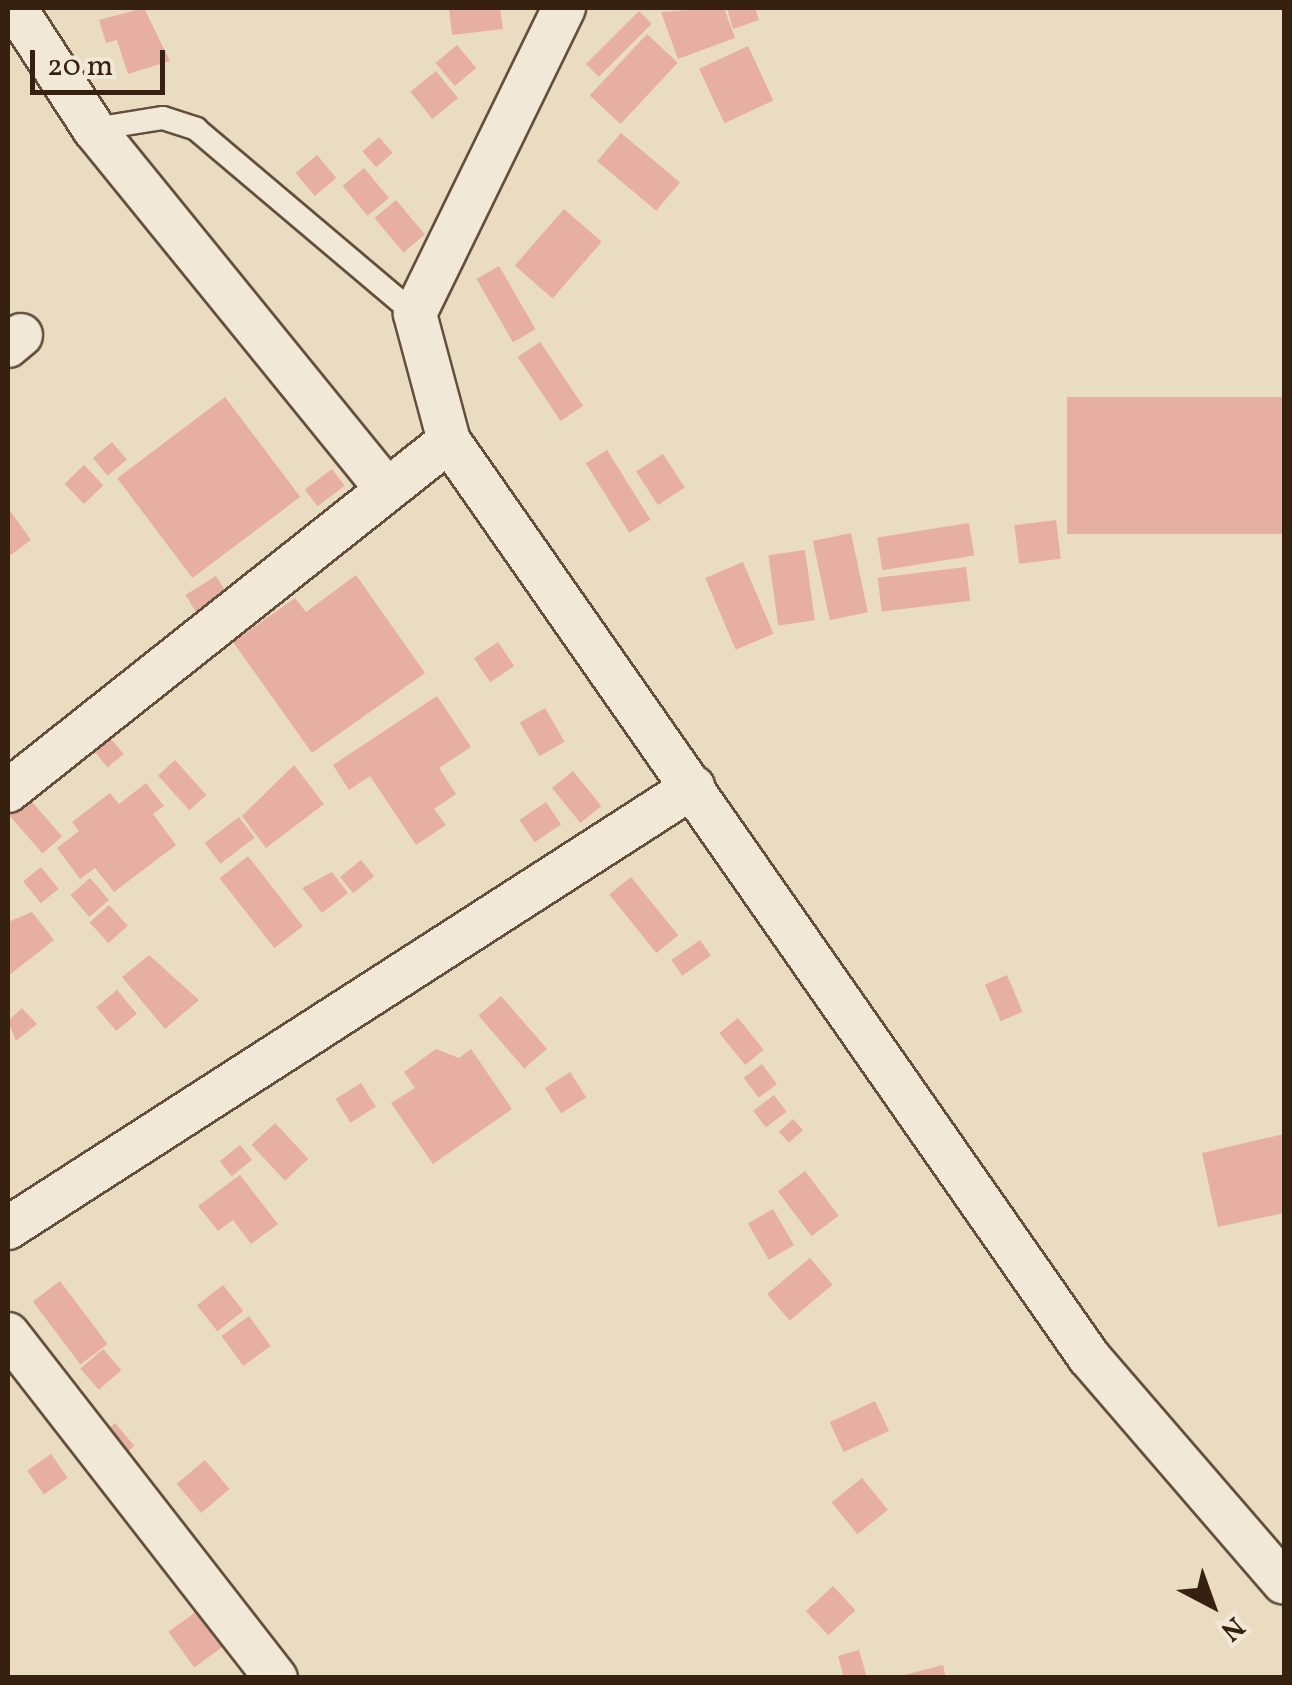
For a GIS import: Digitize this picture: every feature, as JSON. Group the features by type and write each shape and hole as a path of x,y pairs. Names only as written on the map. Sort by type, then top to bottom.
{"street":[{"path":"15,8 94,128 387,489"},
{"path":"564,8 415,314 449,442 1090,1357 1284,1583"},
{"path":"8,791 449,442"},
{"path":"8,1228 693,787"},
{"path":"8,1334 276,1678"}],"lane":[{"path":"94,128 162,118 196,129 415,314"}],"building":[{"path":"144,8 170,61 128,74 117,40 106,43 99,20"},
{"path":"449,8 500,8 503,29 452,35"},
{"path":"724,8 735,38 678,59 661,12"},
{"path":"727,8 755,8 759,20 733,29"},
{"path":"639,11 652,24 599,77 586,64"},
{"path":"647,34 678,63 620,124 590,95"},
{"path":"457,45 476,68 455,86 436,63"},
{"path":"748,46 773,100 724,123 699,69"},
{"path":"436,71 458,98 432,119 410,92"},
{"path":"621,133 680,182 656,211 597,161"},
{"path":"379,137 393,153 376,167 362,151"},
{"path":"317,155 336,178 315,196 296,173"},
{"path":"364,168 389,198 368,216 343,186"},
{"path":"396,200 425,234 403,252 375,218"},
{"path":"564,209 602,242 553,298 515,266"},
{"path":"499,266 536,329 513,342 476,279"},
{"path":"540,342 583,406 561,421 518,357"},
{"path":"225,397 300,497 192,578 117,478"},
{"path":"1067,397 1284,397 1284,534 1067,534"},
{"path":"112,442 127,460 108,476 93,458"},
{"path":"607,450 650,520 629,533 586,463"},
{"path":"663,454 685,488 658,505 636,471"},
{"path":"84,465 103,485 84,504 65,484"},
{"path":"332,469 345,486 317,506 305,489"},
{"path":"8,508 31,540 8,557"},
{"path":"1056,520 1061,559 1019,564 1014,525"},
{"path":"969,523 974,556 882,570 877,538"},
{"path":"851,533 868,612 830,620 813,541"},
{"path":"805,550 815,620 778,625 768,555"},
{"path":"743,562 773,634 736,650 705,578"},
{"path":"966,567 970,601 882,612 878,578"},
{"path":"356,575 425,673 312,753 233,642 295,598 306,612"},
{"path":"216,576 230,598 199,617 185,595"},
{"path":"498,642 514,666 490,682 474,658"},
{"path":"437,696 471,747 439,768 456,794 434,809 446,825 416,845 370,776 349,790 333,765"},
{"path":"545,708 564,742 539,756 520,722"},
{"path":"107,734 124,754 108,767 91,747"},
{"path":"175,760 206,795 189,810 158,775"},
{"path":"294,765 324,804 266,848 242,816"},
{"path":"573,771 601,806 580,823 552,788"},
{"path":"146,783 164,806 153,814 176,845 114,892 95,868 80,879 57,848 79,831 72,822 110,793 119,804"},
{"path":"26,795 62,837 42,854 8,814"},
{"path":"546,802 561,824 535,842 519,820"},
{"path":"239,817 255,838 220,864 205,843"},
{"path":"248,856 303,926 274,948 220,878"},
{"path":"361,860 374,876 353,893 340,877"},
{"path":"41,867 59,889 41,903 23,881"},
{"path":"332,872 348,893 322,913 302,888"},
{"path":"631,877 678,935 656,953 609,895"},
{"path":"90,878 109,900 89,917 70,895"},
{"path":"109,905 128,926 108,943 90,922"},
{"path":"32,912 54,940 8,976 8,922"},
{"path":"700,940 711,956 682,976 671,960"},
{"path":"149,955 199,1000 165,1029 122,977"},
{"path":"1007,975 1023,1012 1001,1021 985,984"},
{"path":"117,990 137,1014 116,1031 96,1007"},
{"path":"501,996 547,1049 524,1069 478,1016"},
{"path":"22,1008 37,1024 16,1041 8,1021"},
{"path":"738,1018 764,1050 745,1065 719,1033"},
{"path":"436,1049 459,1058 471,1049 512,1109 433,1164 391,1103 415,1088 404,1072"},
{"path":"762,1064 777,1084 759,1098 744,1078"},
{"path":"570,1072 586,1097 561,1113 545,1088"},
{"path":"361,1083 376,1107 350,1123 336,1099"},
{"path":"774,1095 787,1112 766,1127 753,1111"},
{"path":"793,1119 803,1130 789,1143 779,1132"},
{"path":"275,1123 308,1159 285,1181 252,1145"},
{"path":"1284,1134 1284,1213 1218,1227 1202,1153"},
{"path":"240,1145 252,1160 232,1176 220,1161"},
{"path":"805,1171 839,1216 812,1236 778,1191"},
{"path":"240,1175 278,1224 251,1244 233,1220 218,1231 198,1206"},
{"path":"773,1209 794,1245 769,1260 748,1224"},
{"path":"810,1258 832,1285 790,1321 767,1294"},
{"path":"60,1281 108,1344 80,1365 33,1301"},
{"path":"223,1285 243,1311 217,1331 197,1305"},
{"path":"249,1316 271,1346 243,1366 221,1336"},
{"path":"103,1349 121,1370 99,1390 80,1369"},
{"path":"875,1401 889,1431 844,1452 830,1422"},
{"path":"115,1423 134,1446 119,1459 100,1436"},
{"path":"51,1454 68,1478 44,1494 27,1471"},
{"path":"205,1460 229,1489 201,1513 177,1484"},
{"path":"862,1478 888,1510 857,1534 832,1503"},
{"path":"833,1586 856,1610 828,1635 806,1611"},
{"path":"204,1606 230,1642 194,1667 168,1632"},
{"path":"859,1650 867,1678 844,1678 838,1656"},
{"path":"943,1665 946,1678 900,1676"}]}
